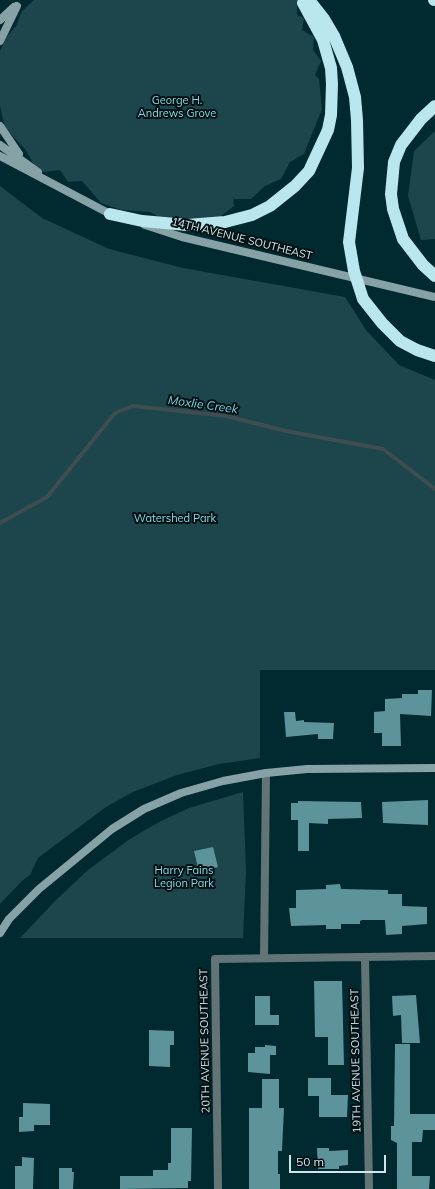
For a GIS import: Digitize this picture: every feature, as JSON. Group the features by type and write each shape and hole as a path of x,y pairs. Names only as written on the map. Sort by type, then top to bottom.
{"highway":[{"path":"110,214 142,221 187,225 225,222 252,214 270,206 295,186 309,171 328,130 332,99 331,68 323,40 302,0"},
{"path":"309,0 334,36 347,67 354,97 357,120 358,168 349,242 354,271 363,299 382,323 400,341 417,350 435,356"},
{"path":"435,106 421,119 401,145 394,162 391,194 392,209 403,239 423,266 435,276"}],"main road":[{"path":"0,20 19,3"},
{"path":"0,28 19,3"},
{"path":"0,41 19,3"},
{"path":"0,126 25,161"},
{"name":"14TH AVENUE SOUTHEAST","path":"0,144 25,161 50,183"},
{"name":"14TH AVENUE SOUTHEAST","path":"0,156 110,214 182,237 435,297"},
{"path":"0,932 9,919 39,888 112,829 144,810 181,793 223,781 266,773 307,769 435,768"}],"street":[{"path":"266,773 264,958 435,956"},
{"name":"19TH AVENUE SOUTHEAST","path":"365,957 369,1189"},
{"name":"20TH AVENUE SOUTHEAST","path":"218,1189 215,959 264,958"}],"green space":[{"name":"George H. Andrews Grove","path":"34,0 297,0 297,15 304,18 302,30 314,37 313,50 321,61 315,75 319,79 322,109 304,154 290,162 281,179 265,186 251,199 233,199 234,206 213,222 190,218 166,221 150,212 122,210 101,203 82,181 68,182 60,170 44,172 33,163 25,149 5,128 0,106 0,51 7,36 16,26 22,11"},
{"path":"435,131 435,239 421,240 408,196 414,151"},
{"name":"Watershed Park","path":"0,186 42,218 109,249 183,268 345,297 366,330 399,365 435,380 435,670 260,670 260,758 219,764 177,775 133,792 106,807 38,858 30,875 22,881 0,904"},
{"name":"Harry Fains Legion Park","path":"243,792 246,871 243,938 20,938 55,901 88,870 130,839 159,822 189,808"}],"building":[{"path":"418,690 432,690 431,716 400,714 401,746 382,746 382,733 374,733 374,712 385,711 385,699 402,698 402,694 418,694"},
{"path":"284,712 295,712 296,721 304,720 304,722 334,723 333,739 318,739 318,734 286,737"},
{"path":"428,800 428,825 383,823 382,802"},
{"path":"298,801 361,802 362,818 328,819 328,824 309,823 309,851 298,851 298,820 291,820 291,803 298,803"},
{"path":"213,847 218,867 199,872 194,851"},
{"path":"340,884 341,889 388,890 388,894 402,894 402,906 427,907 427,924 402,926 402,934 386,935 385,920 362,920 360,921 360,924 341,924 341,929 326,929 326,925 291,926 289,908 296,908 296,890 326,889 326,885"},
{"path":"314,981 342,981 344,1065 328,1065 328,1037 315,1037"},
{"path":"416,995 420,1043 402,1043 401,1015 393,1016 392,996"},
{"path":"255,996 270,996 270,1015 279,1015 279,1025 255,1025"},
{"path":"149,1030 174,1031 174,1045 170,1045 170,1067 149,1066"},
{"path":"395,1044 410,1044 410,1114 435,1114 435,1130 423,1130 422,1142 412,1142 412,1176 430,1176 429,1189 397,1189 397,1143 391,1140 391,1126 394,1126"},
{"path":"265,1045 276,1046 276,1055 270,1055 270,1074 248,1072 248,1053 255,1053 255,1047 265,1047"},
{"path":"308,1078 331,1078 331,1095 348,1095 347,1117 319,1117 319,1096 308,1096"},
{"path":"262,1079 279,1079 279,1108 284,1108 282,1151 278,1151 278,1174 280,1174 280,1189 249,1189 249,1108 262,1108"},
{"path":"23,1103 50,1104 50,1125 34,1125 34,1131 19,1132 19,1117 23,1117"},
{"path":"171,1128 192,1128 191,1181 188,1181 188,1188 120,1189 120,1176 153,1176 153,1170 168,1170 168,1163 171,1163"},
{"path":"317,1148 329,1148 329,1151 348,1150 348,1165 339,1166 339,1169 318,1169"},
{"path":"22,1157 34,1158 33,1189 15,1189 15,1166 22,1166"},
{"path":"59,1168 72,1168 72,1172 74,1172 73,1189 59,1189"}],"waterway":[{"name":"Moxlie Creek","path":"0,523 47,497 115,413 133,406 226,416 286,431 383,449 435,489"}]}
